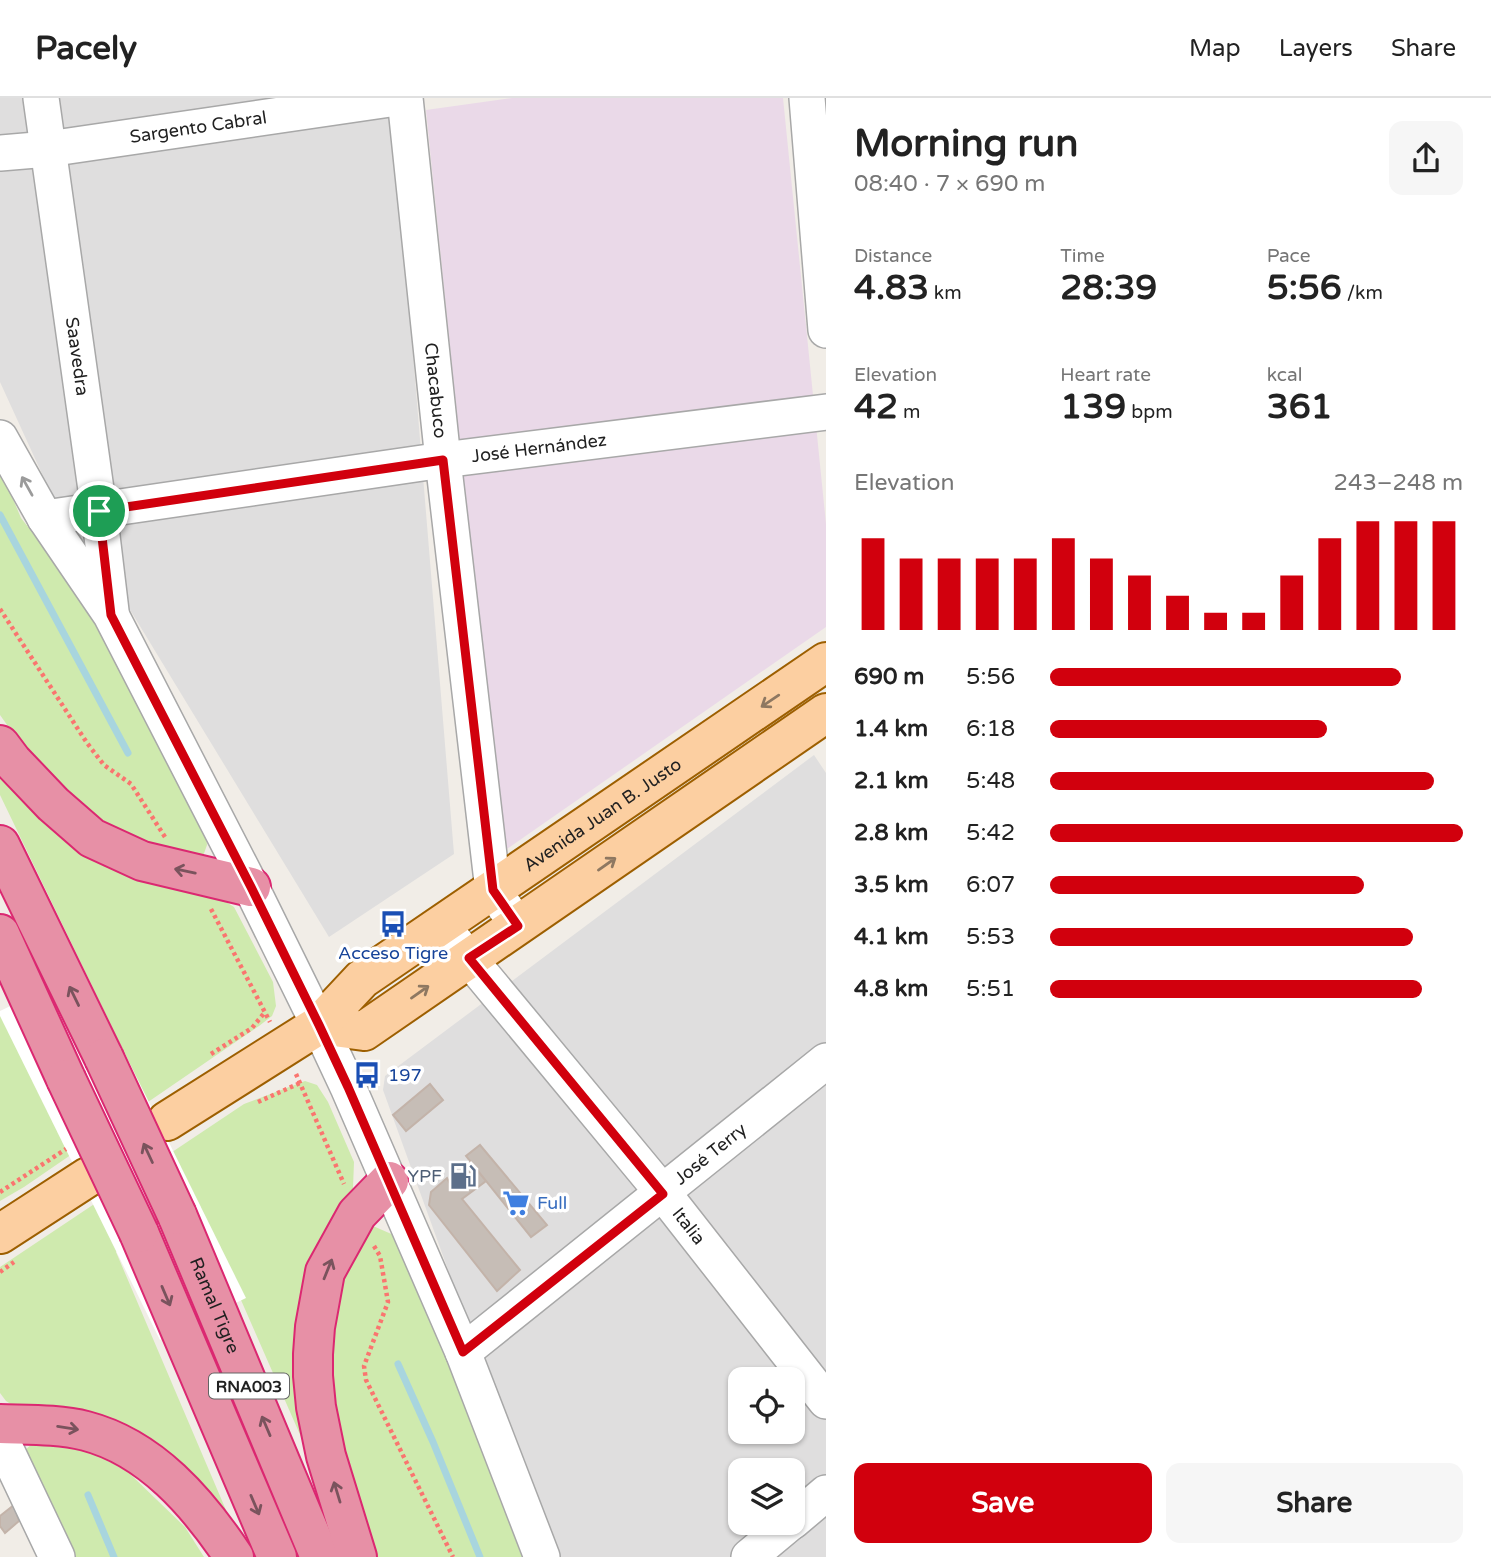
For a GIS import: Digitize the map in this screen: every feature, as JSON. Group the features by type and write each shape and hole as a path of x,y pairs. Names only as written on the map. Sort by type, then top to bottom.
{"highway":[{"path":"0,745 53,804 92,838 142,862 251,887"},
{"name":"Ramal Tigre","path":"0,845 177,1215 320,1557"},
{"name":"RNA003","path":"0,934 139,1233 277,1557"},
{"path":"357,1557 326,1456 316,1407 313,1377 315,1327 325,1272 357,1214 388,1181"},
{"path":"0,1424 59,1426 85,1431 113,1441 167,1476 191,1501 234,1557"}],"main road":[{"name":"Avenida Juan B. Justo","path":"167,1121 319,1025 362,979 814,671"},
{"path":"319,1025 363,1031 826,713 814,671"},
{"path":"0,1234 88,1177"}],"street":[{"name":"Saavedra","path":"41,98 111,615"},
{"name":"Sargento Cabral","path":"0,153 48,149 397,98"},
{"name":"Chacabuco","path":"405,98 443,460 493,890 518,926"},
{"path":"807,98 826,331"},
{"name":"José Hernández","path":"45,518 443,460 826,412"},
{"path":"0,438 45,518 111,615 319,1025 463,1352 542,1557"},
{"name":"Italia","path":"441,925 663,1194 826,1401"},
{"name":"José Terry","path":"463,1352 826,1061"},
{"path":"0,1437 57,1557"},
{"path":"805,1511 826,1493"},
{"path":"749,1557 776,1535"}],"shaded area":[{"path":"0,98 392,98 454,854 329,937 132,613 54,500 0,382"},
{"path":"512,98 783,98 826,524 826,627 501,853 426,110"},
{"path":"814,755 826,773 826,1557 552,1557 383,1090 385,1076"}],"green space":[{"path":"0,468 21,518 97,614 205,826 207,845 202,859 128,848 37,767 0,715"},
{"path":"0,757 234,907 273,982 276,1006 272,1016 259,1026 0,1201 0,1012 133,1071 0,795"},
{"path":"305,1081 317,1085 328,1102 354,1162 353,1188 345,1213 312,1462 198,1202 116,1252 246,1557 180,1484 25,1413 6,1401 0,1393 0,1267 244,1104"},
{"path":"373,1226 396,1236 412,1257 522,1557 369,1557 327,1397 339,1277 357,1236"},
{"path":"68,1439 128,1472 185,1527 204,1557 64,1557 21,1454 36,1440"}],"pier":[{"path":"84,971 246,1298 160,1340 0,1016 0,1011"}],"building":[{"path":"430,1084 443,1100 406,1131 393,1115"},
{"name":"Full","path":"480,1145 547,1225 531,1237 466,1156"},
{"path":"472,1164 486,1181 462,1199 520,1270 497,1291 429,1205 431,1192 447,1178 449,1182"},
{"path":"14,1505 19,1521 5,1533 0,1526 0,1516"}],"waterway":[{"path":"0,515 128,753"},
{"path":"398,1364 480,1557"},
{"path":"88,1495 114,1557"}],"place":[{"name":"Acceso Tigre","path":"393,924"},
{"name":"197","path":"367,1075"},
{"name":"YPF","path":"463,1176"},
{"name":"Full","path":"516,1203"}],"route":[{"path":"443,460 493,890 518,926 469,958 663,1194 463,1352 319,1025 111,615 99,511 443,460"}]}
